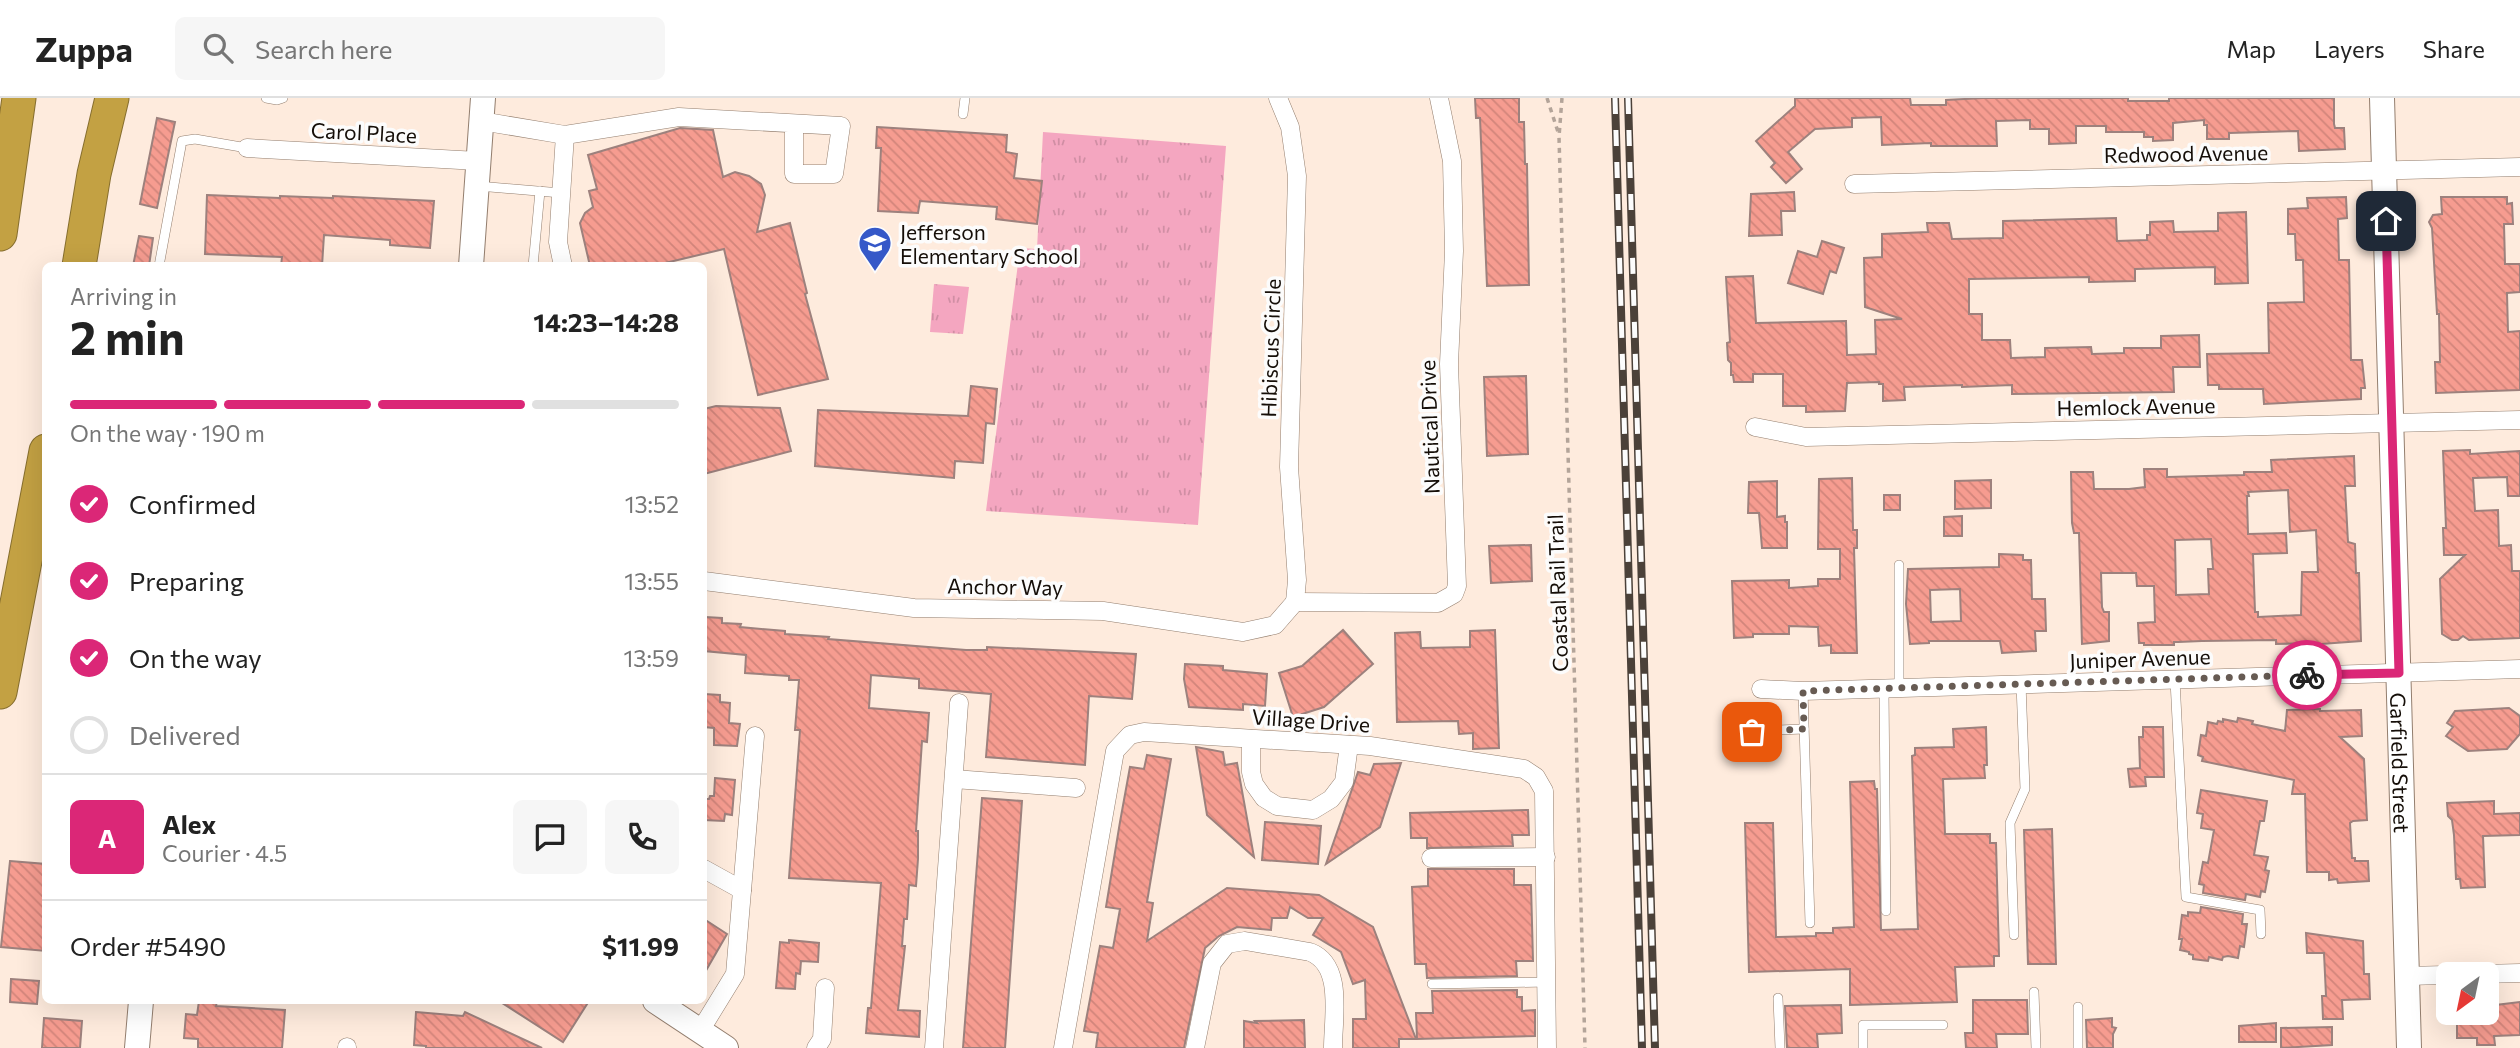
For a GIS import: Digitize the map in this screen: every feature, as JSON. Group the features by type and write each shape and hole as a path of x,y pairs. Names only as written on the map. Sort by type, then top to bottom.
{"highway":[{"path":"0,234 19,98"},
{"path":"80,262 94,174 111,98"},
{"path":"0,692 42,472"}],"street":[{"name":"Hibiscus Circle","path":"1278,98 1290,127 1297,176 1289,467 1297,580 1295,602"},
{"name":"Nautical Drive","path":"1295,602 1438,603 1454,594 1457,586 1449,364 1454,251 1452,161 1439,98"},
{"name":"Garfield Street","path":"2382,98 2409,1048"},
{"path":"471,262 482,110 565,135 679,117 764,120 793,124"},
{"path":"562,262 558,242 565,135"},
{"name":"Carol Place","path":"247,148 477,174"},
{"name":"Redwood Avenue","path":"1854,184 2520,167"},
{"name":"Hemlock Avenue","path":"1755,426 1806,437 2520,420"},
{"name":"Anchor Way","path":"707,581 914,608 1103,611 1243,632 1275,625 1295,602"},
{"name":"Juniper Avenue","path":"1761,689 1803,691 2520,669"},
{"path":"934,1048 959,703"},
{"name":"Village Drive","path":"1063,1048 1115,751 1130,735 1144,732 1349,745 1524,769 1536,777 1544,791 1548,1048"},
{"path":"700,1031 735,974 755,736"},
{"path":"1251,739 1251,772 1254,784 1264,798 1277,806 1313,810 1331,799 1344,782 1349,745"},
{"path":"954,779 1076,788"},
{"path":"1432,858 1546,857"},
{"path":"707,871 742,890"},
{"path":"1195,1048 1212,962 1227,944 1245,941 1310,952 1326,962 1333,980 1333,1048"},
{"path":"2407,976 2520,973"},
{"path":"816,1048 822,1039 825,988"},
{"path":"137,1048 141,1004"},
{"path":"660,1004 726,1048"}],"lane":[{"path":"266,98 284,98"},
{"path":"963,114 965,98"},
{"path":"160,262 182,141 195,139 247,148"},
{"path":"477,174 540,191 561,193"},
{"path":"533,262 540,191"},
{"path":"1886,911 1891,688 1899,565"},
{"path":"2175,680 2186,897 2260,910 2260,934"},
{"path":"2014,935 2010,823 2025,789 2021,684"},
{"path":"1803,691 1810,923"},
{"path":"1752,732 1804,729"},
{"path":"1432,984 1547,982"},
{"path":"2034,992 2036,1048"},
{"path":"1778,998 1780,1048"},
{"path":"2078,1007 2078,1048"},
{"path":"1863,1048 1863,1025 1942,1025"}],"path":[{"name":"Coastal Rail Trail","path":"1547,98 1559,137"},
{"name":"Coastal Rail Trail","path":"1562,98 1559,137 1586,1048"}],"green space":[{"path":"1043,132 1226,146 1198,525 986,511 1020,248 1037,249"},
{"path":"934,284 969,287 963,334 930,332"}],"building":[{"path":"1475,98 1519,98 1519,122 1524,122 1527,164 1529,285 1487,286 1480,118 1476,118"},
{"path":"1795,98 1910,98 1911,105 1946,105 1946,100 1983,98 2128,98 2128,101 2169,101 2169,98 2334,98 2334,124 2335,128 2344,128 2345,149 2299,151 2298,131 2229,133 2229,139 2207,139 2207,125 2204,125 2204,120 2173,123 2173,140 2153,141 2153,137 2144,137 2144,132 2106,132 2106,126 2076,126 2076,143 2049,144 2049,129 2030,129 2030,120 1996,121 1997,146 1931,146 1931,143 1882,145 1881,117 1852,118 1852,127 1815,129 1788,152 1802,169 1786,183 1771,167 1775,163 1756,141 1795,106"},
{"path":"157,118 175,122 157,208 140,204"},
{"path":"877,127 1007,135 1006,152 1017,154 1014,178 1042,181 1037,224 996,219 997,207 920,201 918,213 878,211 881,148 876,148"},
{"path":"680,128 713,130 723,177 735,172 749,176 761,184 765,195 757,232 790,223 807,293 805,294 828,379 758,395 724,249 669,262 589,262 580,223 585,213 593,207 589,191 597,189 588,155"},
{"path":"1794,192 1795,211 1781,211 1782,235 1749,236 1751,194"},
{"path":"207,195 280,198 333,196 434,201 430,248 390,245 390,240 324,235 322,262 281,262 282,257 205,254"},
{"path":"2346,197 2347,218 2338,219 2339,260 2349,260 2351,360 2362,360 2365,388 2361,388 2361,399 2264,404 2263,389 2219,389 2219,385 2208,385 2207,354 2269,353 2268,303 2304,302 2303,260 2296,260 2295,234 2288,234 2288,209 2308,208 2307,198"},
{"path":"2441,197 2507,197 2507,204 2512,203 2513,224 2504,224 2505,264 2520,264 2520,292 2507,293 2508,332 2520,331 2520,390 2436,393 2435,362 2440,362 2439,314 2432,228 2429,222 2433,215 2442,214"},
{"path":"2246,212 2248,283 2215,284 2215,267 2135,269 2135,281 2089,282 2089,277 1969,279 1969,314 1982,314 1982,340 2010,340 2011,358 2045,357 2045,348 2091,347 2092,354 2124,353 2124,348 2161,348 2161,336 2199,335 2200,367 2173,367 2174,392 2012,394 2012,385 1962,385 1904,387 1905,400 1883,401 1883,384 1879,382 1847,383 1845,411 1806,412 1806,406 1783,406 1783,374 1753,374 1753,382 1734,382 1731,375 1727,343 1730,342 1726,277 1753,276 1756,323 1846,321 1847,355 1876,354 1875,320 1902,319 1865,307 1864,258 1882,257 1882,234 1928,232 1927,223 1949,223 1952,239 2003,238 2003,221 2116,218 2117,241 2147,240 2147,235 2150,235 2150,222 2173,221 2174,232 2218,231 2218,213"},
{"path":"139,236 153,238 150,262 134,262"},
{"path":"1822,241 1844,248 1836,273 1830,271 1823,294 1788,283 1798,251 1817,257"},
{"path":"1526,376 1528,454 1487,456 1484,377"},
{"path":"971,386 997,389 994,424 986,423 983,463 955,461 954,478 815,466 818,410 968,416"},
{"path":"716,406 780,408 791,451 707,473 707,408"},
{"path":"2470,450 2470,454 2520,451 2520,496 2508,496 2507,477 2473,478 2475,511 2498,510 2499,546 2511,545 2512,571 2520,571 2520,638 2469,640 2463,636 2452,640 2442,634 2440,579 2465,555 2444,555 2443,528 2446,528 2443,451"},
{"path":"2354,456 2355,486 2345,486 2348,542 2355,544 2356,573 2359,573 2361,641 2308,645 2276,644 2276,640 2144,645 2139,643 2138,623 2155,622 2154,586 2137,586 2136,573 2101,573 2102,607 2104,612 2109,612 2109,641 2082,644 2079,533 2074,533 2072,523 2071,472 2093,472 2094,489 2129,489 2145,487 2144,469 2167,469 2167,477 2244,475 2244,472 2272,472 2271,460","holes":["2288,490 2290,532 2316,530 2318,572 2302,572 2301,615 2258,617 2258,612 2255,612 2253,554 2287,553 2286,533 2248,534 2247,496 2248,492","2211,539 2213,569 2208,569 2209,594 2176,595 2175,540"]},
{"path":"1852,478 1853,530 1857,530 1857,548 1854,548 1857,653 1831,653 1831,645 1819,646 1818,627 1789,626 1789,634 1753,634 1753,637 1734,638 1732,581 1789,580 1789,588 1818,586 1818,579 1840,579 1840,549 1818,549 1819,479"},
{"path":"1991,480 1991,508 1955,509 1955,481"},
{"path":"1777,481 1777,517 1785,516 1787,522 1787,548 1762,548 1759,513 1748,513 1749,482"},
{"path":"1884,495 1900,495 1900,510 1884,510"},
{"path":"1962,516 1962,536 1944,536 1944,517"},
{"path":"1531,545 1532,581 1491,583 1489,546"},
{"path":"1999,554 2023,555 2023,560 2031,560 2032,599 2045,599 2046,631 2035,631 2036,651 2002,653 2000,641 1929,641 1910,644 1906,604 1908,569 1999,567","holes":["1960,589 1961,621 1931,622 1930,590"]},
{"path":"707,617 722,618 722,623 741,624 740,627 829,637 828,639 966,650 987,650 987,647 1136,654 1132,699 1089,696 1085,765 986,757 991,694 919,688 919,679 871,675 869,708 929,713 927,742 922,741 916,831 916,886 909,885 907,919 904,919 902,946 905,946 898,1010 920,1011 919,1037 866,1033 868,1008 871,1008 881,883 789,878 800,730 795,730 799,680 789,680 789,676 745,673 746,655 707,651"},
{"path":"1343,630 1373,664 1324,707 1293,717 1279,673 1302,666"},
{"path":"1495,630 1499,748 1473,749 1473,733 1459,734 1458,721 1397,722 1395,633 1420,632 1421,648 1470,647 1470,631"},
{"path":"1185,664 1223,666 1223,670 1267,674 1265,706 1243,704 1243,710 1189,707 1184,679"},
{"path":"707,694 720,695 720,702 730,703 729,723 740,724 737,746 714,745 714,728 707,727"},
{"path":"2509,708 2520,716 2520,734 2507,749 2468,751 2446,736 2453,727 2447,723 2455,711"},
{"path":"2287,710 2361,710 2362,736 2340,737 2364,759 2367,820 2350,823 2352,858 2355,858 2355,861 2368,861 2369,881 2338,883 2337,879 2329,880 2329,872 2307,872 2305,794 2292,794 2294,780 2202,761 2203,757 2198,755 2201,735 2206,736 2208,722 2217,724 2218,721 2223,722 2223,719 2237,722 2238,718 2285,731"},
{"path":"1986,727 1985,778 1943,779 1945,834 1990,834 1990,843 1996,843 1999,956 1994,956 1994,966 1955,967 1957,1002 1850,1005 1850,969 1749,972 1745,823 1773,823 1776,937 1816,936 1816,933 1833,933 1833,928 1854,927 1850,782 1874,781 1877,789 1881,930 1918,929 1912,756 1915,755 1915,748 1954,747 1953,729"},
{"path":"2143,727 2163,727 2164,777 2145,777 2146,786 2130,787 2128,769 2140,768 2139,737 2143,737"},
{"path":"1196,747 1223,752 1225,765 1237,763 1254,857 1207,815"},
{"path":"1147,755 1171,759 1147,902 1153,903 1147,941 1227,888 1319,895 1373,927 1416,1039 1399,1039 1399,1048 1353,1048 1353,1019 1366,1019 1365,980 1353,984 1341,952 1313,935 1323,918 1308,918 1290,907 1287,918 1272,918 1271,930 1237,927 1219,936 1205,948 1184,1048 1096,1048 1098,1033 1084,1031 1100,946 1113,948 1120,909 1106,907 1120,822 1130,767 1144,769"},
{"path":"1401,763 1380,827 1326,864 1358,772 1370,775 1374,764"},
{"path":"715,778 735,780 732,815 725,814 724,821 707,820 707,799 714,796"},
{"path":"2201,790 2267,801 2264,821 2260,821 2254,855 2268,857 2265,870 2269,871 2265,892 2261,891 2260,897 2246,894 2245,900 2203,893 2204,885 2199,884 2203,862 2208,863 2214,830 2201,828 2203,814 2197,813"},
{"path":"982,798 1022,801 1005,1048 963,1048"},
{"path":"2494,801 2494,814 2520,813 2520,835 2483,836 2485,887 2461,888 2460,879 2456,879 2454,835 2447,803"},
{"path":"1528,810 1529,835 1512,835 1513,846 1427,848 1427,838 1411,838 1410,813"},
{"path":"1265,822 1321,826 1318,864 1262,860"},
{"path":"2052,829 2056,964 2028,964 2024,830"},
{"path":"10,861 42,864 42,951 1,947"},
{"path":"1428,869 1514,869 1514,885 1531,885 1533,961 1516,961 1517,976 1427,978 1426,964 1415,964 1412,887 1428,886"},
{"path":"2201,907 2243,914 2242,924 2247,924 2244,947 2240,946 2238,958 2228,956 2222,960 2209,957 2208,961 2193,959 2189,952 2180,950 2182,915 2188,916 2188,912 2200,913"},
{"path":"707,921 727,934 707,969"},
{"path":"2306,933 2363,941 2364,974 2369,974 2370,999 2342,1000 2343,1019 2323,1019 2322,996 2326,996 2324,953 2307,953"},
{"path":"789,940 819,943 818,962 801,961 800,974 796,973 795,989 776,988 780,942 789,943"},
{"path":"11,979 39,981 37,1004 10,1002"},
{"path":"1517,990 1517,997 1522,997 1522,1011 1535,1010 1535,1036 1417,1039 1416,1013 1433,1013 1432,991"},
{"path":"1973,1000 2027,1000 2028,1034 1996,1034 1997,1048 1966,1048 1965,1033 1973,1033"},
{"path":"2520,1002 2520,1035 2494,1036 2495,1045 2477,1045 2477,1038 2457,1038 2457,1026 2499,1026 2499,1005"},
{"path":"199,1004 285,1010 282,1048 198,1048 198,1039 184,1038 186,1014 197,1015"},
{"path":"504,1004 587,1004 563,1042"},
{"path":"1841,1005 1842,1033 1817,1034 1818,1048 1787,1048 1785,1006"},
{"path":"416,1012 463,1016 465,1012 542,1048 426,1048 414,1045"},
{"path":"44,1018 82,1021 80,1048 42,1048"},
{"path":"2112,1018 2112,1027 2116,1028 2113,1048 2087,1048 2086,1020"},
{"path":"1304,1020 1305,1048 1244,1048 1244,1021 1257,1023 1255,1021"},
{"path":"2276,1023 2276,1042 2239,1042 2239,1026"},
{"path":"2332,1027 2332,1045 2281,1048 2281,1028"}],"railway":[{"path":"1615,98 1642,1048"},
{"path":"1628,98 1655,1048"}],"way so far":[{"path":"1752,732 1804,729 1803,691 2307,675"}],"place":[{"name":"Jefferson Elementary School","path":"875,273"}],"route":[{"path":"2307,675 2399,673 2386,221"}]}
